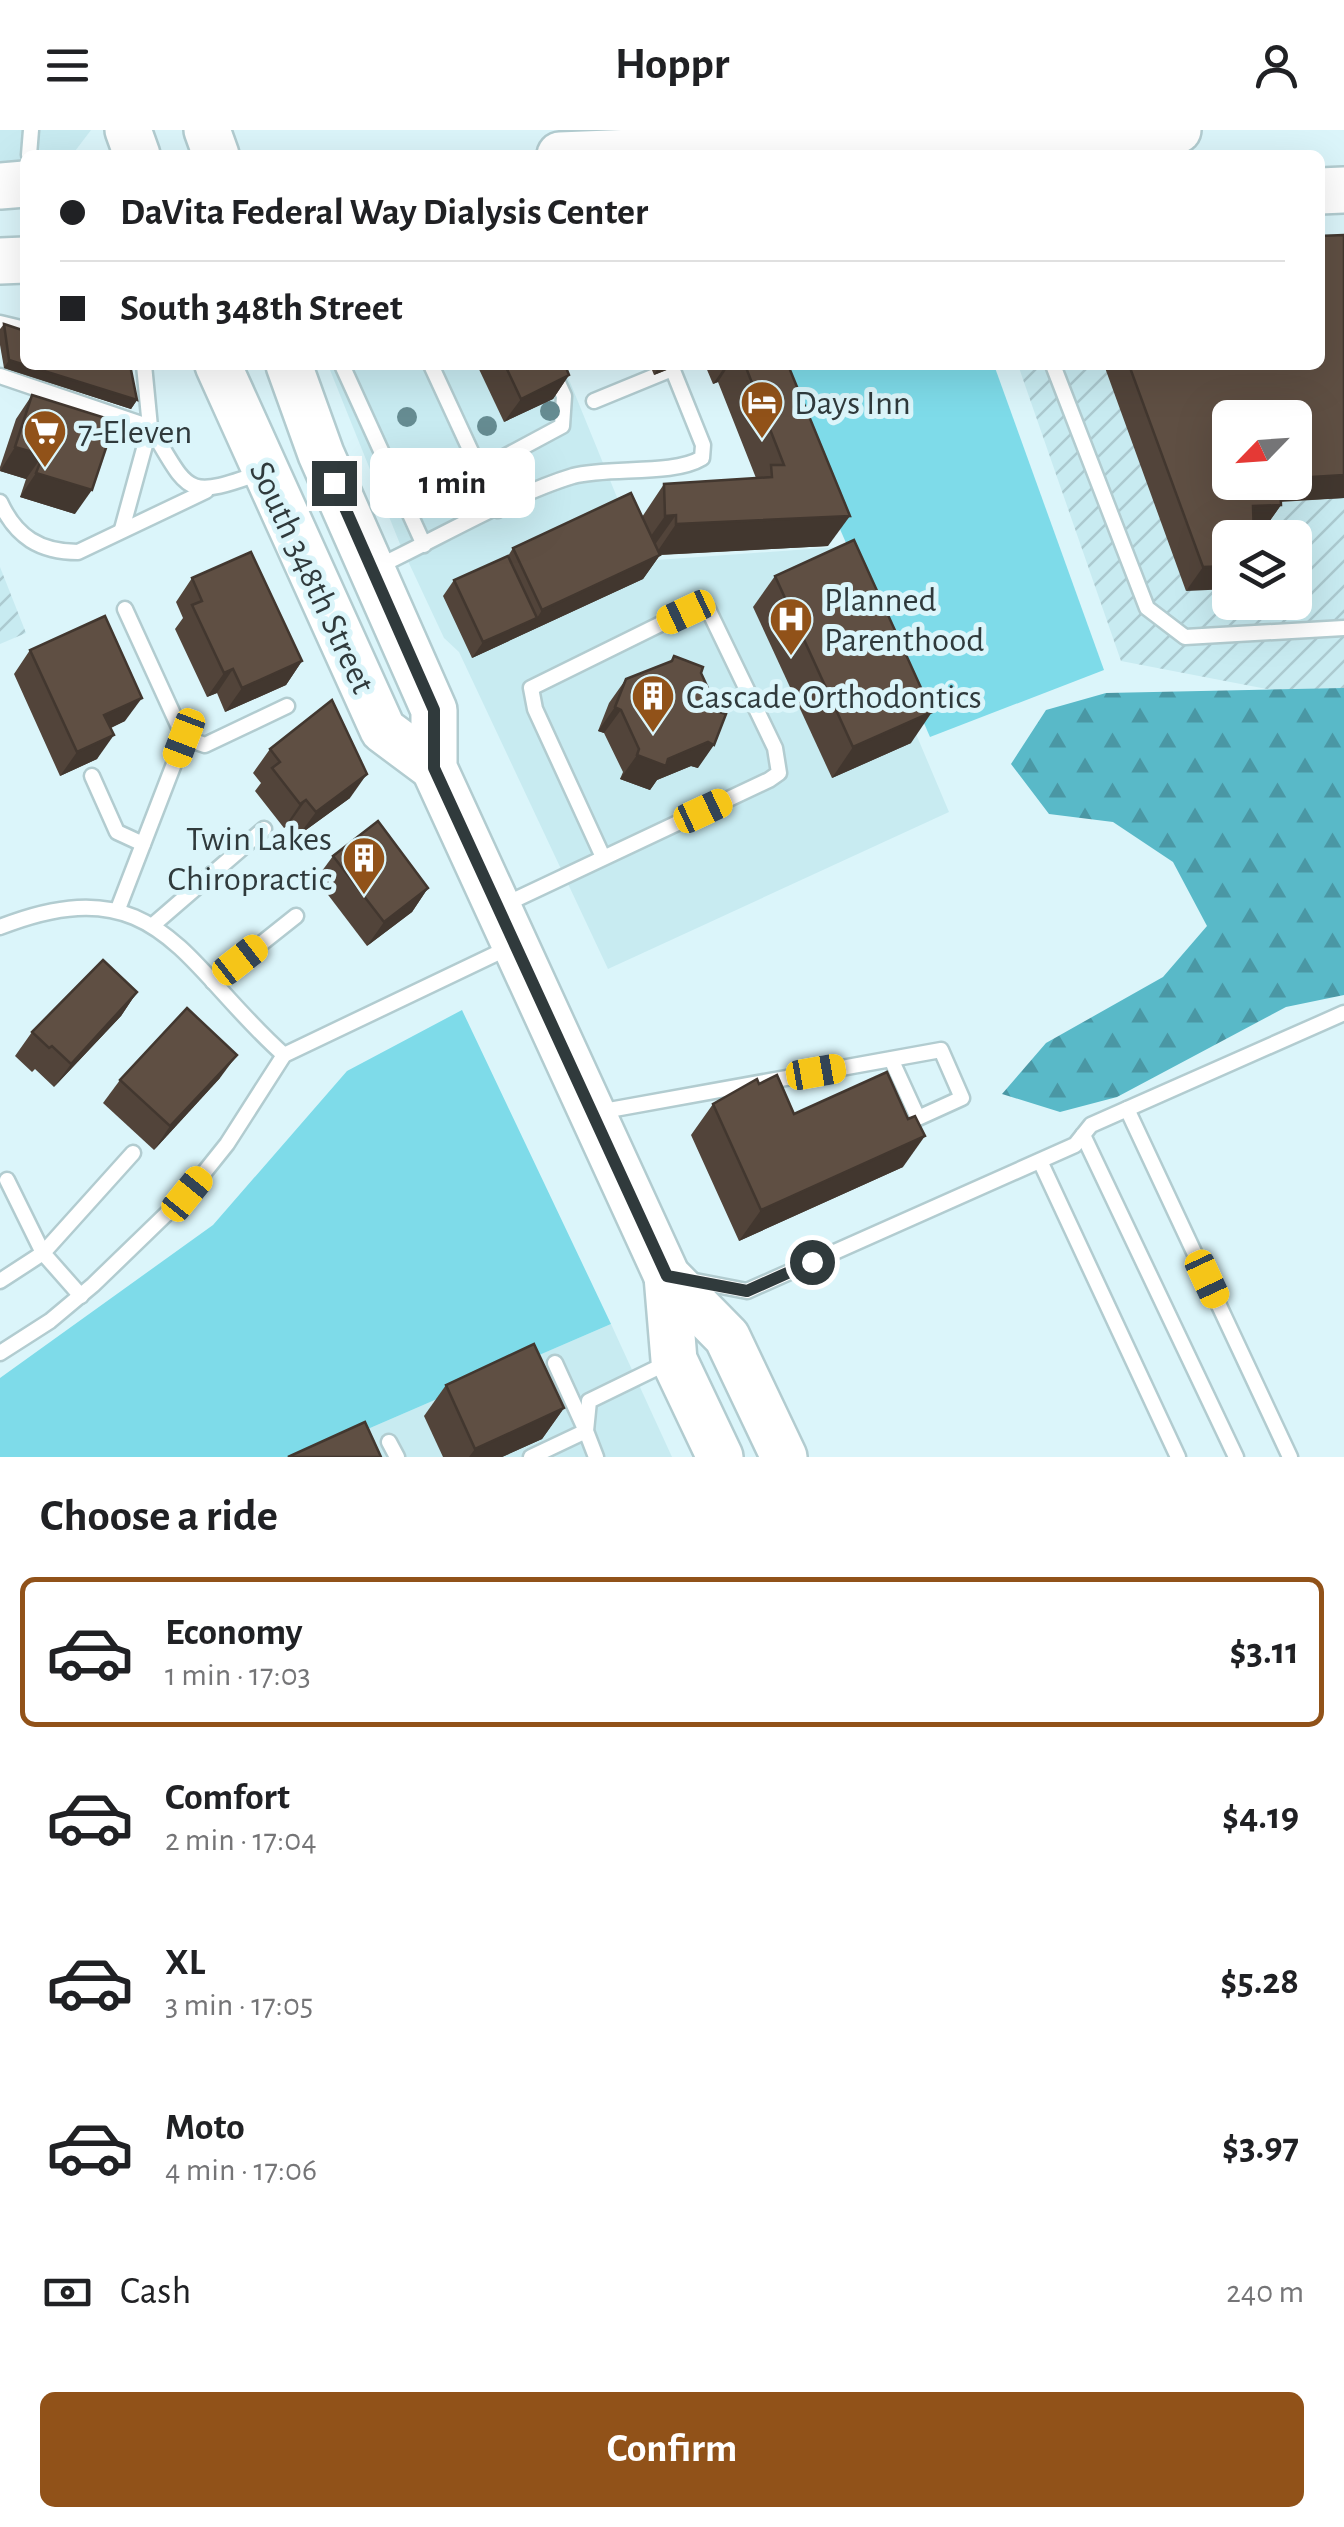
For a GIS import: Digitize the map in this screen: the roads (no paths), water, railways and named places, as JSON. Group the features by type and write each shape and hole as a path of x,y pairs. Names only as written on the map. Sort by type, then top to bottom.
{"main road":[{"path":"578,150 886,134 1152,131"},
{"name":"South 348th Street","path":"220,370 382,730 434,768"},
{"name":"South 348th Street","path":"291,370 321,454 434,710 434,768 667,1276 726,1337 784,1457"},
{"name":"South 348th Street","path":"667,1276 674,1360 720,1457"}],"lane":[{"path":"122,529 150,427 144,370"},
{"path":"344,370 424,545"},
{"path":"432,370 498,510"},
{"path":"480,470 562,426 564,396 552,370"},
{"path":"594,401 667,370"},
{"path":"372,570 589,472 678,466 702,458 703,445 673,370"},
{"path":"1055,370 1147,608 1159,621 1185,636 1344,628"},
{"path":"0,376 150,427 181,478 206,491"},
{"path":"0,502 24,538 60,552 94,547 122,529 206,491 264,471"},
{"path":"118,909 184,738 125,609"},
{"path":"0,1354 80,1296 187,1194 227,1144 284,1054 507,926 604,857 769,780 780,770 775,748 708,610 686,612 531,688 535,709 604,857"},
{"path":"184,738 206,745 287,706"},
{"path":"92,776 117,832 143,844"},
{"path":"153,925 264,829"},
{"path":"0,926 66,906 118,909 153,925 284,1054"},
{"path":"213,982 296,916"},
{"path":"667,1276 747,1291 1076,1145 1091,1125 1344,1013"},
{"path":"592,1113 891,1059 941,1050 962,1098 918,1118 891,1059"},
{"path":"1127,1109 1290,1457"},
{"path":"1083,1135 1236,1457"},
{"path":"0,1280 43,1254 133,1153"},
{"path":"1040,1161 1178,1457"},
{"path":"8,1180 43,1254 80,1296"},
{"path":"586,1431 589,1401 674,1360"},
{"path":"555,1363 596,1457"},
{"path":"532,1457 586,1431"},
{"path":"389,1442 397,1457"}],"place":[{"name":"Days Inn","path":"762,440"},
{"name":"7-Eleven","path":"45,469"},
{"name":"Planned Parenthood","path":"791,657"},
{"name":"Cascade Orthodontics","path":"653,734"},
{"name":"Twin Lakes Chiropractic","path":"364,896"}]}
